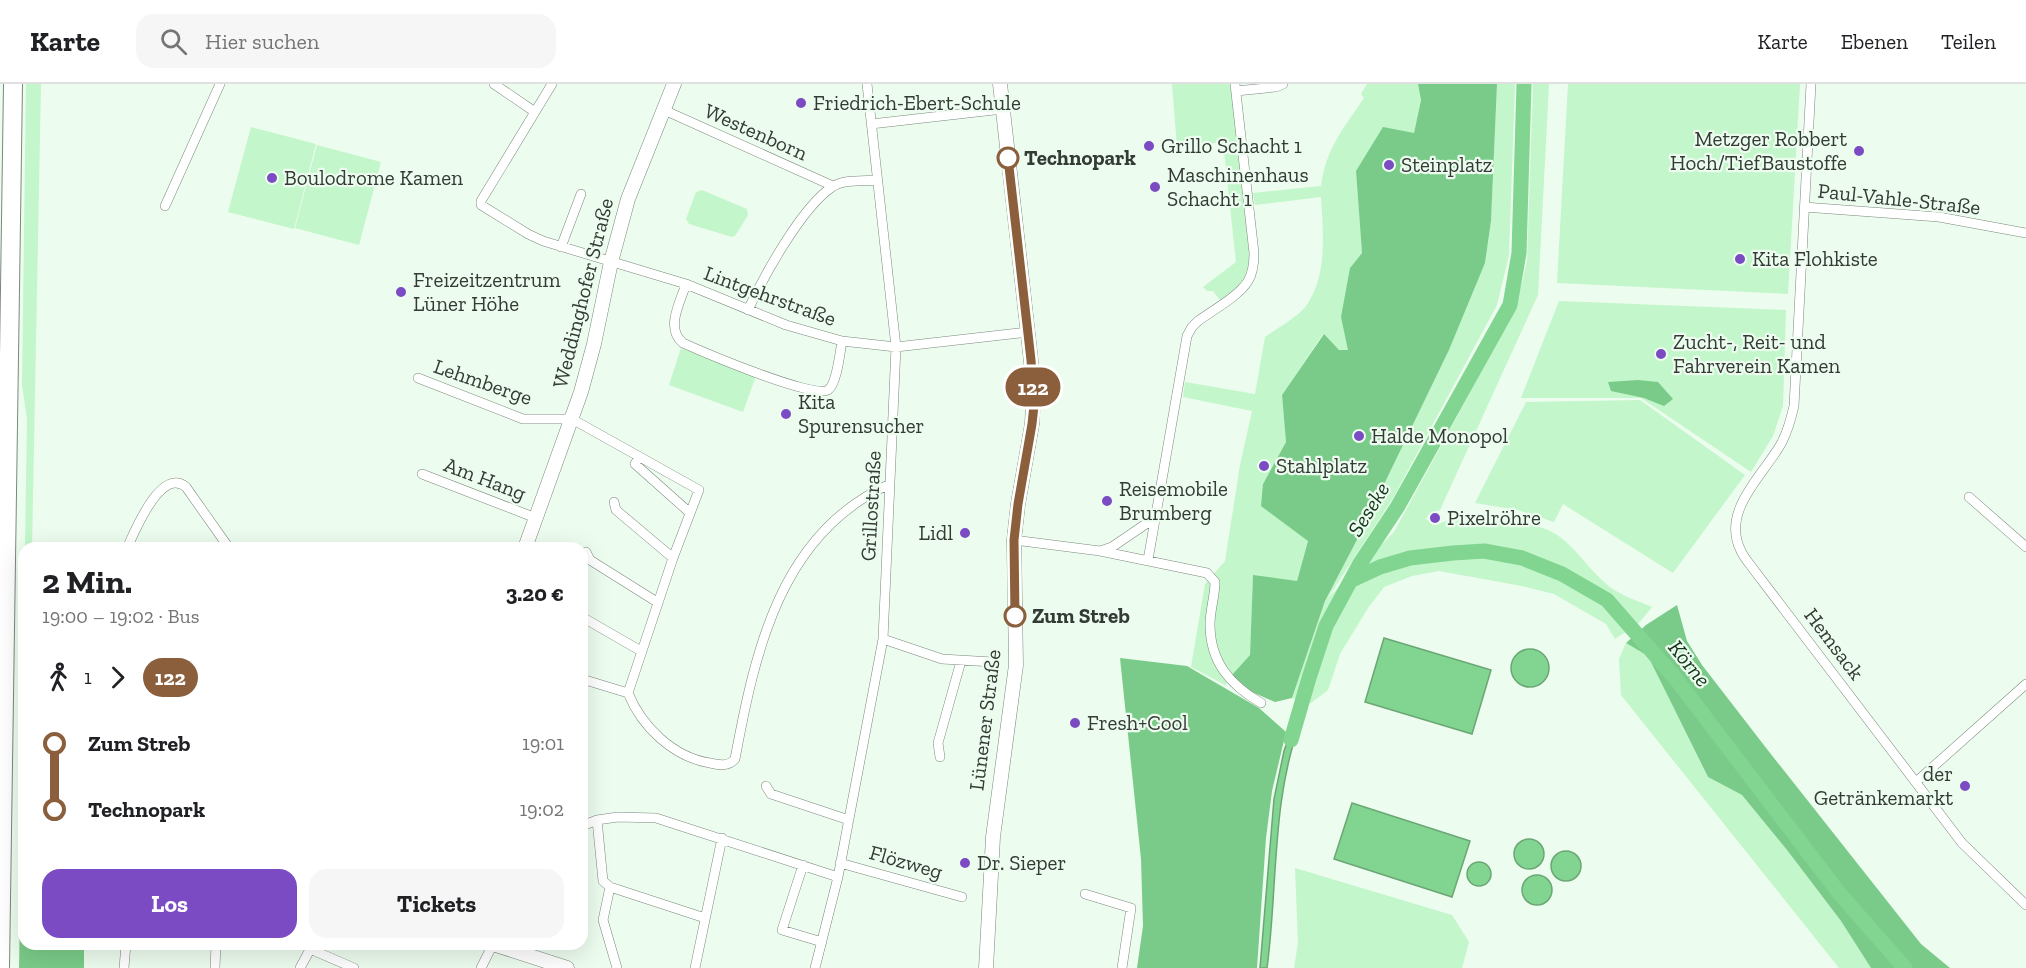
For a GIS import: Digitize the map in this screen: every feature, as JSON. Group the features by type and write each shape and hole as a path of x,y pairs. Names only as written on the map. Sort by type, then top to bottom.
{"highway":[{"path":"0,968 13,84"}],"main road":[{"name":"Weddinghofer Straße","path":"527,542 572,420 594,344 611,262 628,199 674,84"},
{"name":"Lünener Straße","path":"988,968 993,837 1016,665 1014,540 1032,424 1033,384 1000,84"},
{"path":"512,950 567,968"}],"street":[{"path":"165,206 220,84"},
{"path":"494,84 535,112 552,84"},
{"name":"Grillostraße","path":"815,968 838,877 883,639 896,347 867,84"},
{"path":"1148,560 1187,336 1198,321 1243,288 1254,266 1235,88 1276,87 1283,84"},
{"path":"1804,207 1811,84"},
{"path":"871,124 1003,109"},
{"name":"Westenborn","path":"664,110 833,186"},
{"name":"Lintgehrstraße","path":"535,112 481,201 481,205 528,234 561,247 686,284 786,325 842,341 896,347 1028,332"},
{"path":"748,310 759,286 796,227 814,204 833,186 847,182 878,180"},
{"path":"561,247 581,194"},
{"name":"Paul-Vahle-Straße","path":"1804,207 1939,217 2026,233"},
{"name":"Hemsack","path":"1804,207 1795,390 1791,421 1781,443 1740,506 1736,533 1741,551 1962,843 2026,905"},
{"name":"Lintgehrstraße","path":"686,284 674,322 674,332 679,340 749,371 824,392 829,390 834,382 842,341"},
{"name":"Lehmberge","path":"418,378 523,419 572,420"},
{"path":"572,420 699,490 657,602 628,693 633,706 652,731 677,753 704,762 722,765 732,763 735,759 756,661 766,627 799,562 823,531 868,494 890,484"},
{"path":"639,457 635,464 689,513"},
{"name":"Am Hang","path":"422,474 536,518"},
{"path":"130,542 148,506 159,492 170,484 179,483 186,487 225,542"},
{"path":"1969,497 2026,547"},
{"path":"614,502 616,510 673,558"},
{"path":"1100,552 1112,547 1155,517"},
{"path":"1014,540 1148,560 1201,570 1212,577 1215,590 1210,630 1221,668 1245,694 1261,704"},
{"path":"588,556 590,560 657,602"},
{"path":"588,620 641,651"},
{"path":"883,639 942,659 993,662"},
{"path":"940,757 938,742 961,661"},
{"path":"588,681 628,693"},
{"path":"1916,782 2026,684"},
{"path":"766,786 771,794 849,819"},
{"path":"588,824 618,817 656,818 838,877"},
{"path":"597,820 603,881 610,887 705,918"},
{"path":"695,968 722,838"},
{"name":"Flözweg","path":"840,863 962,897"},
{"path":"803,865 782,930 822,942"},
{"path":"610,887 603,920 617,968"},
{"path":"1085,894 1131,908 1122,968"},
{"path":"124,968 126,950"},
{"path":"215,968 216,950"},
{"path":"300,968 310,950"},
{"path":"320,950 354,968"},
{"path":"481,968 490,950"}],"shaded area":[{"path":"26,84 41,84 32,542 25,542 27,420 22,384"},
{"path":"1172,84 1231,84 1250,255 1242,281 1220,300 1213,291 1207,291 1203,287 1236,262 1223,142 1177,147"},
{"path":"1367,84 1418,84 1421,99 1414,133 1356,171 1362,253 1350,268 1348,350 1339,350 1323,334 1282,395 1286,442 1263,484 1308,541 1297,581 1253,576 1250,655 1225,685 1191,667 1205,584 1225,561 1240,465 1252,411 1183,397 1185,382 1255,394 1265,337 1292,319 1306,306 1318,281 1323,239 1321,197 1255,205 1253,193 1321,186 1327,160 1343,129 1364,98 1361,94"},
{"path":"1418,84 1497,84 1491,221 1485,263 1449,350 1325,601 1292,698 1275,702 1252,692 1232,675 1250,655 1253,575 1297,581 1308,541 1261,506 1263,484 1286,442 1282,395 1324,334 1339,350 1348,350 1341,317 1350,268 1362,253 1356,171 1383,127 1414,133 1421,100"},
{"path":"1497,84 1515,84 1509,255 1497,305 1393,498 1328,598 1394,532 1516,308 1527,261 1533,84 1549,84 1538,295 1440,510 1430,513 1426,519 1435,525 1464,515 1455,525 1482,521 1512,521 1541,527 1565,541 1610,587 1652,607 1639,623 1615,639 1606,624 1554,594 1439,571 1412,576 1384,587 1368,608 1340,654 1328,690 1311,703 1292,698 1325,601 1449,350 1485,263 1491,221"},
{"path":"1568,84 1800,84 1788,294 1557,283"},
{"name":"Boulodrome Kamen","path":"251,127 316,144 294,229 228,212"},
{"path":"317,145 381,162 359,245 295,228"},
{"path":"702,190 747,209 748,215 735,236 689,224 686,219 696,192"},
{"name":"Zucht-, Reit- und Fahrverein Kamen","path":"1559,301 1786,310 1783,406 1773,436 1751,472 1641,398 1521,398"},
{"path":"681,348 756,376 743,412 669,385"},
{"path":"1638,380 1658,382 1673,399 1664,406 1644,398 1611,391 1608,382"},
{"path":"1640,400 1745,475 1673,573 1563,504 1554,522 1518,510 1475,503 1526,402"},
{"path":"1677,605 1687,641 1702,665 1921,944 1950,968 1871,968 1841,921 1742,795 1708,777 1648,656 1626,643 1646,625"},
{"path":"1384,638 1491,670 1472,734 1365,702"},
{"path":"1626,643 1648,656 1708,777 1742,795 1841,921 1871,968 1839,968 1621,695 1619,659"},
{"path":"1530,649 1543,655 1549,668 1543,681 1530,687 1517,681 1511,668 1517,655"},
{"path":"1120,658 1187,666 1259,708 1286,732 1272,791 1266,838 1257,968 1137,968 1143,926 1141,859"},
{"path":"1295,720 1301,721 1291,751 1280,812 1267,968 1260,968 1274,799 1284,751"},
{"path":"1352,803 1470,841 1452,897 1334,859"},
{"path":"1529,839 1540,843 1544,854 1540,865 1529,869 1518,865 1514,854 1518,843"},
{"path":"1566,851 1572,852 1580,860 1580,872 1572,880 1566,881 1560,880 1552,872 1551,866 1552,860 1560,852"},
{"path":"1479,862 1484,863 1490,869 1490,879 1484,885 1479,886 1474,885 1468,879 1467,874 1468,869 1474,863"},
{"path":"1295,868 1452,915 1469,942 1462,968 1294,968 1298,943"},
{"path":"1537,875 1543,876 1551,884 1551,896 1543,904 1537,905 1531,904 1523,896 1522,890 1523,884 1531,876"},
{"path":"19,950 84,950 84,968 19,968"}],"waterway":[{"name":"Seseke","path":"1291,740 1326,626 1359,565 1398,506 1510,305 1519,253 1524,84"},
{"name":"Körne","path":"1352,580 1380,567 1410,558 1484,551 1522,558 1562,574 1607,600 1676,679 1839,893 1905,968"}],"bus line":[{"name":"122","path":"1008,158 1034,405 1014,540 1015,616"}],"place":[{"name":"Friedrich-Ebert-Schule","path":"801,103"},
{"name":"Grillo Schacht 1","path":"1149,146"},
{"name":"Metzger Robbert Hoch/TiefBaustoffe","path":"1859,151"},
{"name":"Technopark","path":"1008,158"},
{"name":"Steinplatz","path":"1389,165"},
{"name":"Boulodrome Kamen","path":"272,178"},
{"name":"Maschinenhaus Schacht 1","path":"1155,187"},
{"name":"Kita Flohkiste","path":"1740,259"},
{"name":"Freizeitzentrum Lüner Höhe","path":"401,292"},
{"name":"Zucht-, Reit- und Fahrverein Kamen","path":"1661,354"},
{"name":"Kita Spurensucher","path":"786,414"},
{"name":"Halde Monopol","path":"1359,436"},
{"name":"Stahlplatz","path":"1264,466"},
{"name":"Reisemobile Brumberg","path":"1107,501"},
{"name":"Pixelröhre","path":"1435,518"},
{"name":"Lidl","path":"965,533"},
{"name":"Zum Streb","path":"1015,616"},
{"name":"Fresh+Cool","path":"1075,723"},
{"name":"der Getränkemarkt","path":"1965,786"},
{"name":"Dr. Sieper","path":"965,863"}]}
